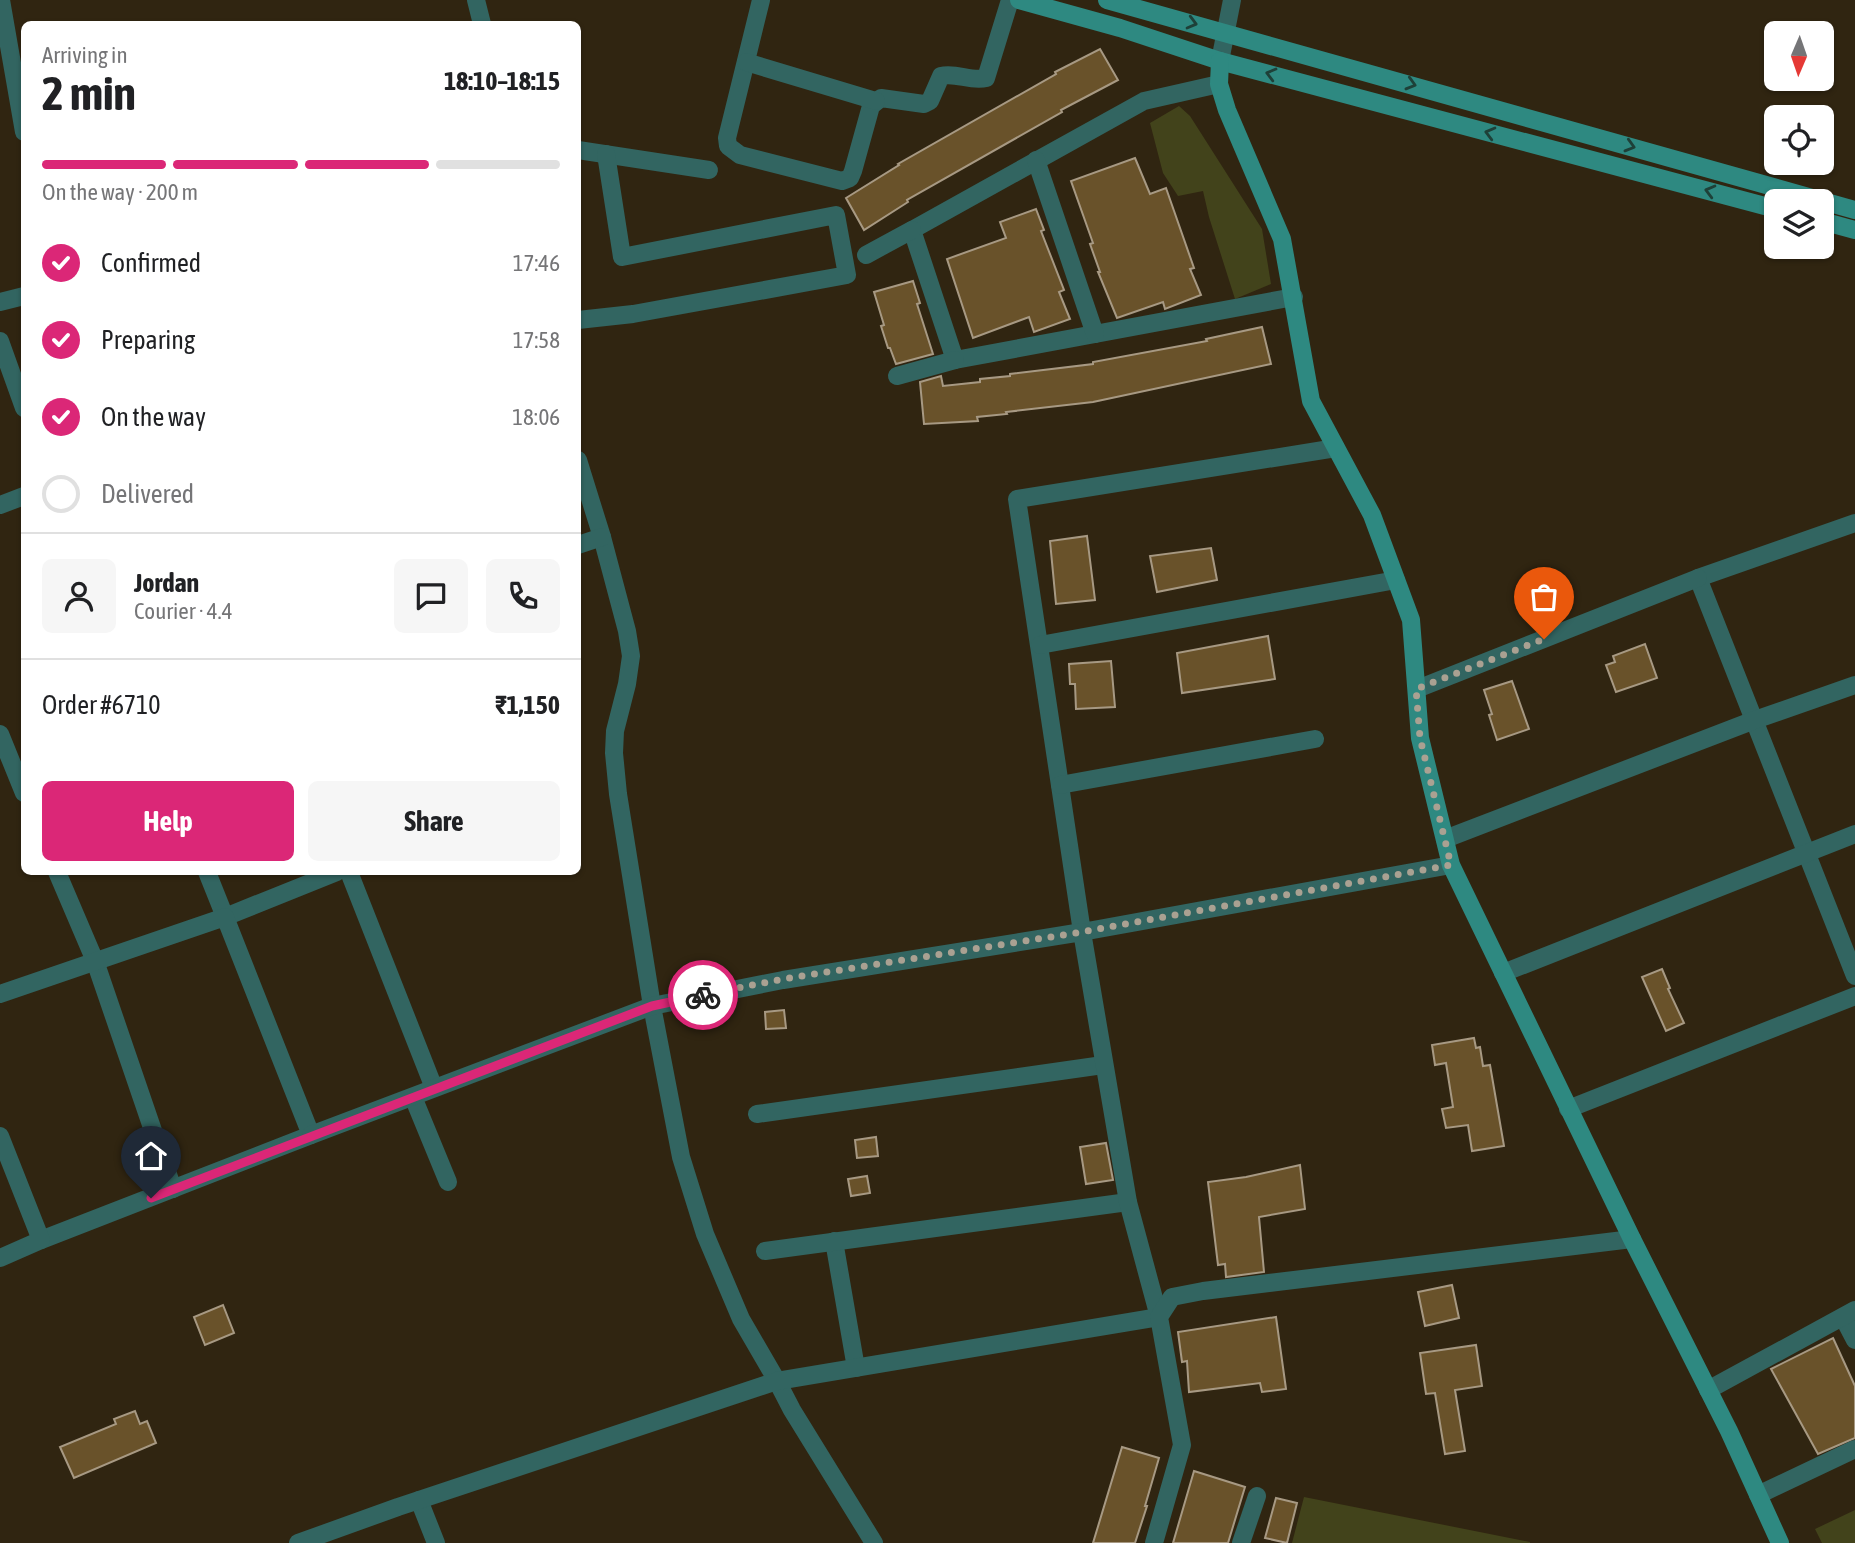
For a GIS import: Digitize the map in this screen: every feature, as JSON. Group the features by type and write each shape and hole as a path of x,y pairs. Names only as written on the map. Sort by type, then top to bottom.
{"street":[{"path":"476,0 481,21"},
{"path":"761,0 727,138 728,146 740,155 842,181 850,178 853,171 870,106 876,101 881,98 924,104 930,101 940,76 949,74 980,80 986,78 1010,0"},
{"path":"1019,0 1120,28 1220,61 1764,206"},
{"path":"1107,0 1855,210"},
{"path":"1231,0 1220,61 1219,84 1227,110 1282,239 1311,401 1372,515 1411,620 1420,738 1451,865 1780,1543"},
{"path":"7,1 21,109"},
{"path":"746,62 876,101"},
{"path":"866,255 1144,101 1219,84"},
{"path":"581,150 709,170"},
{"path":"581,320 633,314 848,275 836,215 622,257 606,154"},
{"path":"1036,160 1095,334"},
{"path":"1834,224 1855,230"},
{"path":"912,230 955,360"},
{"path":"0,302 21,297"},
{"path":"898,376 955,360 1294,297"},
{"path":"0,341 21,400"},
{"path":"1154,1543 1182,1446 1159,1317 1128,1202 1103,1065 1017,499 1336,448"},
{"path":"581,470 602,537 631,656 615,731 618,794 652,1006 681,1157 705,1234 741,1319 792,1410 874,1543"},
{"path":"0,505 21,497"},
{"path":"1416,689 1698,578 1855,523"},
{"path":"581,544 602,537"},
{"path":"1698,578 1752,721 1855,976"},
{"path":"1041,645 1396,580"},
{"path":"1445,839 1752,721 1855,685"},
{"path":"0,734 21,786"},
{"path":"1060,785 1315,739"},
{"path":"1503,973 1855,834"},
{"path":"0,1258 311,1135 652,1006 783,979 1082,932 1451,865"},
{"path":"58,875 95,961 173,1189"},
{"path":"208,875 311,1135"},
{"path":"0,994 225,916 329,875"},
{"path":"350,875 434,1088"},
{"path":"1568,1109 1855,996"},
{"path":"758,1114 1103,1065"},
{"path":"413,1097 448,1182"},
{"path":"0,1136 41,1240"},
{"path":"765,1251 1128,1202"},
{"path":"298,1543 778,1381 1159,1317 1172,1297 1203,1291 1632,1239"},
{"path":"834,1241 856,1368"},
{"path":"1708,1390 1849,1313 1855,1340"},
{"path":"1758,1495 1855,1449"},
{"path":"1241,1543 1257,1496"},
{"path":"419,1500 436,1543"}],"shaded area":[{"path":"1179,106 1190,116 1262,229 1271,284 1235,299 1203,191 1178,196 1163,173 1150,123"},
{"path":"1304,1497 1530,1542 1530,1543 1292,1543"},
{"path":"1855,1510 1855,1543 1822,1543 1815,1529"}],"building":[{"path":"1100,49 1118,80 1061,110 1062,112 907,200 908,202 864,230 846,198 898,164 1056,74 1055,72"},
{"path":"1135,158 1150,194 1166,188 1194,268 1190,269 1201,295 1165,309 1163,302 1117,318 1098,272 1090,244 1093,243 1071,181"},
{"path":"1036,209 1044,230 1041,231 1064,290 1059,292 1070,319 1034,332 1029,317 973,338 947,259 1006,238 1000,222"},
{"path":"913,281 920,303 917,304 933,354 896,364 881,326 884,325 874,292"},
{"path":"1262,327 1271,364 1093,402 1006,412 1007,414 977,417 978,421 924,424 920,382 941,376 943,386 980,382 980,379 1010,374 1093,364"},
{"path":"1087,536 1095,600 1056,604 1050,541"},
{"path":"1211,548 1217,580 1157,592 1150,556"},
{"path":"1268,636 1275,679 1182,693 1177,653"},
{"path":"1645,644 1657,678 1616,692 1606,665 1615,662 1613,656"},
{"path":"1111,661 1115,707 1076,709 1075,684 1070,684 1069,664"},
{"path":"1512,681 1529,729 1497,740 1484,690"},
{"path":"1662,969 1684,1023 1666,1031 1642,977"},
{"path":"784,1010 786,1028 766,1029 765,1012"},
{"path":"1474,1038 1476,1048 1480,1047 1483,1066 1490,1065 1504,1146 1472,1151 1468,1125 1446,1128 1442,1109 1453,1107 1446,1063 1435,1065 1432,1045"},
{"path":"876,1137 878,1156 857,1158 855,1140"},
{"path":"1106,1143 1113,1180 1086,1184 1080,1147"},
{"path":"1300,1165 1305,1209 1259,1217 1264,1272 1226,1277 1225,1264 1218,1265 1208,1182"},
{"path":"867,1176 870,1193 851,1196 848,1179"},
{"path":"1452,1285 1459,1318 1425,1326 1418,1292"},
{"path":"223,1305 234,1333 205,1345 194,1317"},
{"path":"1276,1317 1286,1389 1262,1392 1260,1383 1189,1392 1187,1361 1182,1362 1178,1332"},
{"path":"1833,1338 1855,1386 1855,1438 1818,1454 1771,1369"},
{"path":"1476,1345 1482,1386 1455,1390 1465,1451 1445,1454 1435,1393 1426,1394 1420,1353"},
{"path":"135,1411 140,1424 147,1421 156,1443 74,1478 60,1447 116,1424 114,1419"},
{"path":"1122,1447 1159,1458 1147,1506 1135,1543 1093,1543"},
{"path":"1194,1471 1245,1487 1228,1543 1173,1543"},
{"path":"1276,1498 1297,1503 1287,1543 1265,1538"}],"way so far":[{"path":"703,995 783,979 1082,932 1451,865 1420,738 1416,689 1544,639"}],"route":[{"path":"151,1198 652,1006 703,995"}]}
